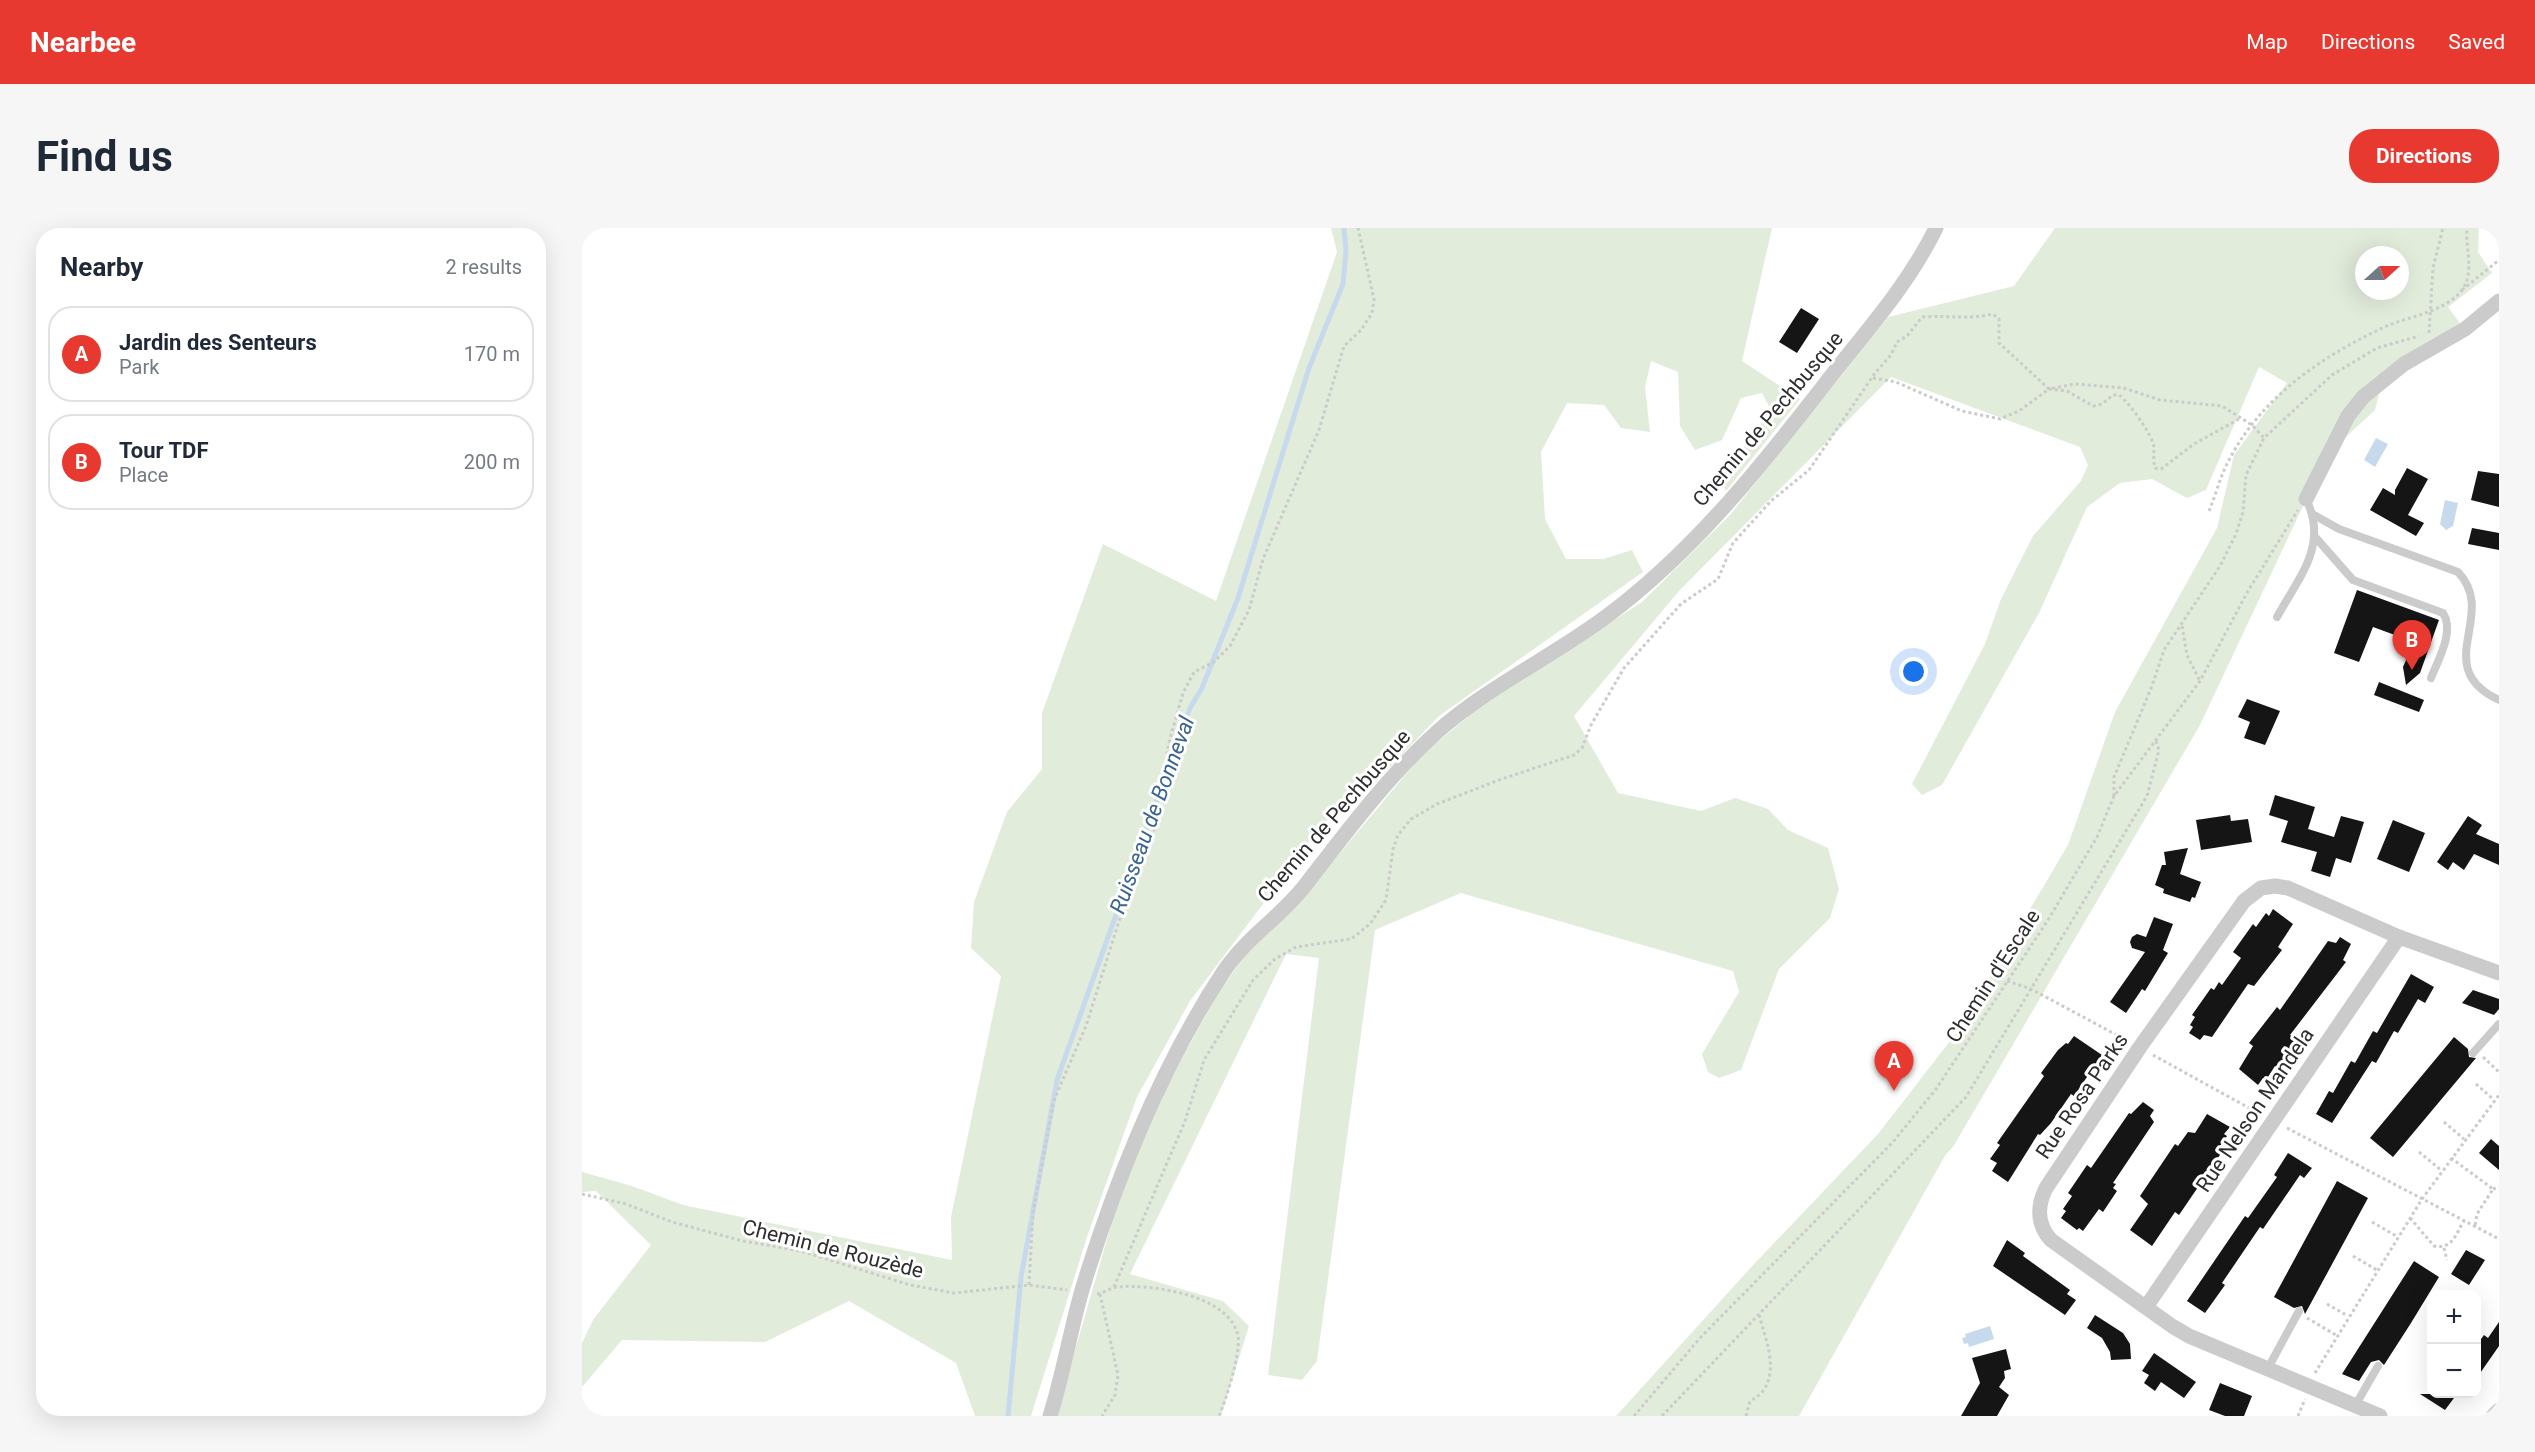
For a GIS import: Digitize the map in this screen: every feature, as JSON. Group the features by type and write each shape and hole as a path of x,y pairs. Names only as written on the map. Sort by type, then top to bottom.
{"street":[{"name":"Chemin de Pechbusque","path":"1050,1416 1082,1292 1115,1197 1154,1101 1196,1016 1226,968 1245,943 1294,899 1381,789 1436,734 1496,687 1604,618 1639,591 1707,525 1764,463 1904,284 1936,228"},
{"path":"2306,499 2348,416 2363,397 2404,364 2465,329 2499,301"},
{"name":"Rue Rosa Parks","path":"2380,1416 2190,1336 2051,1240 2043,1229 2040,1201 2046,1188 2140,1047 2244,901 2261,888 2274,886 2295,890 2399,937 2499,974"},
{"name":"Rue Nelson Mandela","path":"2146,1307 2399,937"},
{"path":"2493,1416 2499,1410"}],"lane":[{"path":"2277,617 2308,560 2316,538 2314,515 2306,499"},
{"path":"2314,515 2339,529 2458,572 2470,583 2476,597 2477,612 2467,651 2469,669 2488,694 2499,700"},
{"path":"2316,538 2353,580 2443,613 2448,620 2448,629 2432,678"},
{"path":"2474,1052 2499,1024"},
{"path":"2267,1370 2299,1312"},
{"path":"2355,1406 2378,1366"}],"path":[{"path":"1029,1285 1033,1212 1054,1100 1086,1026 1119,921 1153,837 1169,742 1184,693 1194,672 1214,662 1230,646 1249,610 1263,560 1319,430 1344,346 1361,330 1372,313 1374,299 1358,228"},
{"path":"2431,350 2429,333 2433,268 2443,228"},
{"path":"2462,290 2470,272 2466,242 2467,228"},
{"path":"2209,511 2229,460 2252,425 2286,387 2346,346 2392,324 2430,312 2499,260"},
{"path":"1219,1416 1234,1370 1239,1338 1234,1324 1222,1313 1194,1295 1131,1286 1114,1287 1185,1121 1204,1060 1253,980 1275,959 1296,947 1351,939 1370,924 1386,900 1393,849 1398,836 1412,819 1437,804 1574,755 1582,748 1591,725 1624,668 1681,604 1718,579 1733,543 1771,501 1809,470 1897,342 1907,336 1922,317 1942,315 1970,319 1993,314 1999,319 1999,343 2049,389 2067,391 2094,406 2102,404 2113,395 2120,395 2126,400 2147,431 2155,447 2152,457 2155,468 2161,469 2170,464 2194,444 2240,418"},
{"path":"2114,796 2114,777 2152,686 2164,650 2220,566 2236,534 2243,512 2246,475 2264,438 2332,375 2377,348 2429,333 2438,328"},
{"path":"1873,378 1896,382 1962,411 2000,419 2019,411 2049,389 2075,384 2124,388 2160,400 2222,406 2252,425 2264,438"},
{"name":"Chemin d'Escale","path":"1634,1416 1700,1338 1893,1142 1936,1089 2048,920 2097,837 2114,796 2200,681 2248,591 2306,499"},
{"path":"2182,625 2187,655 2200,681"},
{"path":"1662,1416 1966,1096 2147,796 2159,750 2156,741"},
{"path":"2007,981 2031,989 2272,1121 2499,1239"},
{"path":"2474,1052 2499,1072"},
{"path":"2476,1084 2494,1100"},
{"path":"2298,1416 2336,1335 2422,1198 2499,1095"},
{"path":"2444,1122 2464,1139"},
{"path":"2419,1152 2442,1170"},
{"path":"2451,1158 2493,1189"},
{"path":"2475,1227 2477,1214 2493,1189 2499,1187"},
{"name":"Chemin de Rouzède","path":"582,1194 626,1204 672,1222 743,1241 801,1251 910,1286 954,1293 1029,1285 1082,1292"},
{"path":"2410,1218 2434,1246 2444,1248 2451,1244 2464,1220"},
{"path":"2372,1222 2398,1237"},
{"path":"2444,1248 2447,1260"},
{"path":"2353,1256 2377,1270"},
{"path":"1100,1294 1100,1303 1118,1375 1114,1395 1102,1416"},
{"path":"2327,1304 2348,1316"},
{"path":"2299,1312 2336,1335"},
{"path":"1746,1416 1750,1401 1760,1396 1770,1377 1771,1361 1759,1315"}],"green space":[{"path":"1331,228 1772,228 1742,361 1800,399 1726,491 1721,479 1771,410 1762,393 1741,398 1722,440 1695,450 1680,426 1678,372 1651,361 1645,387 1650,432 1621,428 1604,405 1567,403 1541,452 1545,519 1566,559 1603,559 1632,550 1643,572 1439,716 1353,806 1341,805 1321,827 1190,1001 1137,1097 1087,1237 1031,1416 975,1416 956,1363 849,1301 765,1342 622,1340 582,1387 582,1343 593,1320 651,1245 596,1191 582,1192 582,1172 632,1186 683,1205 952,1260 951,1217 1001,976 971,948 974,902 1007,812 1042,769 1042,713 1103,544 1216,601 1337,252"},
{"path":"2055,228 2479,228 2478,252 2492,273 2448,307 2465,330 2381,386 2375,410 2333,449 2304,504 2200,725 1953,1147 1946,1154 1799,1416 1616,1416 1755,1263 1878,1134 1957,1032 2068,845 2115,712 2217,528 2234,455 2287,383 2259,367 2206,490 2187,498 2152,479 2120,483 2087,507 2039,613 1942,785 1922,795 1912,784 1985,644 2001,599 2033,536 2081,481 2088,465 2080,447 1891,377 1679,591 1574,716 1618,793 1701,811 1735,798 1768,809 1788,830 1828,848 1839,889 1830,918 1779,969 1741,1070 1719,1078 1708,1072 1702,1054 1739,992 1733,971 1461,893 1375,930 1317,1361 1302,1380 1268,1375 1319,958 1286,954 1130,1274 1223,1301 1249,1326 1221,1416 1056,1416 1116,1208 1156,1105 1216,997 1250,947 1304,896 1422,755 1482,705 1642,602 1730,515 1888,317 2014,286"}],"water":[{"path":"2376,438 2388,444 2375,467 2364,460"},
{"path":"2445,500 2458,503 2453,526 2446,530 2440,524"},
{"path":"1990,1326 1994,1339 1969,1347 1968,1343 1964,1344 1962,1338 1966,1337 1965,1334"}],"building":[{"path":"1801,308 1819,319 1797,353 1779,342"},
{"path":"2407,468 2428,479 2408,515 2424,523 2416,536 2370,510 2383,488 2395,495 2395,490"},
{"path":"2478,471 2499,474 2499,507 2471,500"},
{"path":"2472,528 2499,533 2499,550 2468,544"},
{"path":"2357,590 2439,620 2420,673 2406,685 2403,667 2414,642 2373,627 2359,662 2334,653"},
{"path":"2379,682 2424,700 2419,712 2374,695"},
{"path":"2247,699 2280,711 2265,745 2244,738 2250,722 2238,717"},
{"path":"2275,795 2315,807 2308,829 2334,837 2341,816 2364,822 2351,863 2336,858 2330,877 2311,871 2317,852 2281,842 2288,821 2269,815"},
{"path":"2230,815 2231,821 2248,819 2252,842 2201,850 2196,820"},
{"path":"2468,816 2482,825 2476,834 2499,844 2499,865 2474,854 2464,870 2453,862 2448,870 2437,862"},
{"path":"2393,820 2425,833 2409,872 2377,859"},
{"path":"2188,848 2180,874 2201,882 2195,898 2192,897 2190,902 2163,893 2164,889 2155,885 2162,865 2166,865 2164,852"},
{"path":"2273,909 2293,924 2278,947 2282,950 2254,986 2248,984 2212,1037 2204,1035 2200,1040 2189,1033 2193,1027 2190,1025 2195,1017 2192,1015 2211,988 2214,990 2219,982 2222,985 2241,958 2233,952 2253,924 2256,927 2266,913 2269,916"},
{"path":"2154,917 2173,924 2163,950 2168,953 2145,991 2142,989 2126,1013 2110,1002 2145,952 2132,948 2130,942 2132,937 2137,934 2146,937"},
{"path":"2340,937 2351,944 2343,960 2346,962 2290,1035 2298,1040 2279,1069 2275,1066 2266,1080 2263,1078 2258,1085 2239,1069 2253,1046 2249,1043 2277,1007 2280,1010 2328,941 2336,943"},
{"path":"2411,974 2434,987 2425,1003 2418,999 2398,1033 2394,1031 2376,1063 2372,1061 2332,1123 2316,1114 2329,1091 2333,1093 2351,1061 2355,1063 2373,1031 2377,1033"},
{"path":"2473,990 2499,999 2499,1009 2494,1015 2462,1003"},
{"path":"2074,1036 2102,1055 2074,1096 2071,1094 2051,1123 2040,1135 2038,1134 2008,1182 1992,1171 1997,1163 1990,1159 2000,1145 1997,1143 2044,1076 2041,1073 2058,1050 2066,1043 2068,1044"},
{"path":"2454,1037 2468,1049 2469,1057 2476,1058 2393,1157 2370,1138"},
{"path":"2143,1102 2154,1110 2150,1116 2154,1122 2113,1183 2116,1184 2113,1188 2117,1191 2103,1212 2099,1209 2083,1231 2079,1228 2077,1230 2061,1218 2066,1211 2063,1209 2072,1196 2068,1193 2087,1165 2091,1168 2129,1113 2131,1114"},
{"path":"2207,1114 2230,1127 2224,1134 2227,1136 2218,1149 2222,1152 2179,1215 2175,1212 2152,1246 2130,1230 2148,1204 2140,1196 2175,1144 2178,1146 2188,1132 2195,1133"},
{"path":"2491,1139 2499,1146 2499,1170 2479,1153"},
{"path":"2288,1153 2312,1168 2304,1178 2300,1175 2263,1229 2260,1227 2222,1283 2225,1285 2205,1313 2187,1301 2245,1216 2248,1218 2277,1177 2274,1175"},
{"path":"2337,1181 2368,1198 2305,1314 2302,1306 2294,1308 2274,1297"},
{"path":"2007,1240 2025,1253 2023,1256 2070,1290 2067,1294 2076,1300 2065,1315 1993,1266"},
{"path":"2466,1250 2485,1260 2469,1285 2451,1274"},
{"path":"2414,1261 2439,1277 2431,1290 2427,1290 2427,1297 2384,1365 2379,1360 2371,1362 2359,1381 2342,1374"},
{"path":"2095,1315 2123,1333 2130,1344 2131,1359 2111,1360 2110,1352 2102,1338 2087,1328"},
{"path":"2499,1322 2499,1346 2481,1372 2481,1339 2484,1335 2488,1338"},
{"path":"2006,1349 2011,1369 2004,1371 2005,1378 1999,1387 2009,1395 1997,1416 1961,1416 1980,1383 1972,1358"},
{"path":"2154,1353 2196,1382 2184,1398 2161,1382 2155,1391 2144,1383 2149,1375 2142,1371"},
{"path":"2220,1383 2252,1396 2244,1416 2225,1416 2209,1410"},
{"path":"2420,1394 2427,1394 2427,1398 2454,1398 2445,1410"}],"waterway":[{"name":"Ruisseau de Bonneval","path":"1008,1416 1021,1277 1057,1080 1190,708 1202,688 1238,598 1309,368 1343,284 1346,251 1344,228"}],"place":[{"name":"Tour TDF","path":"2412,670"},
{"name":"Jardin des Senteurs","path":"1894,1091"}]}
